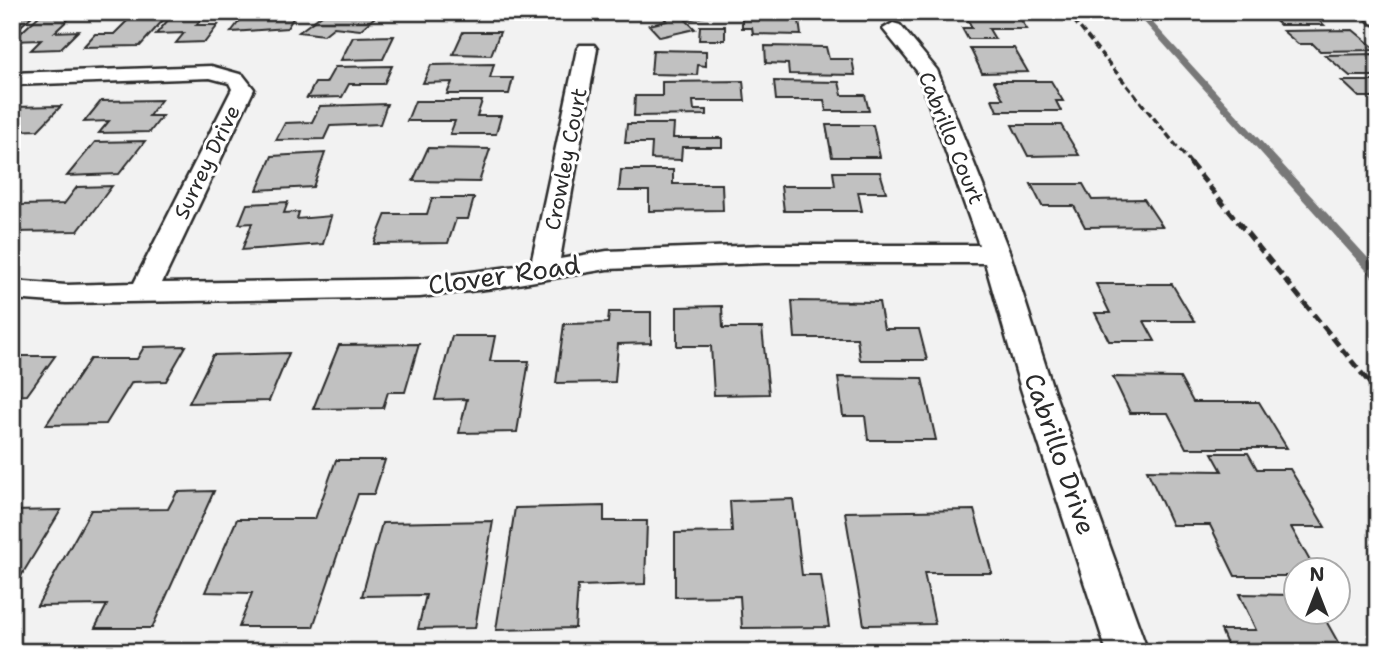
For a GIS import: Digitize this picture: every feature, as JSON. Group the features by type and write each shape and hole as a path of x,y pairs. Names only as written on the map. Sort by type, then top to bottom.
{"street":[{"path":"1370,12 1378,19"},
{"name":"Cabrillo Court","path":"893,29 927,70 996,254"},
{"name":"Crowley Court","path":"544,269 587,49"},
{"name":"Surrey Drive","path":"12,79 211,72 236,79 243,89 143,293"},
{"name":"Clover Road","path":"12,290 66,294 420,288 607,260 765,254 996,254"},
{"name":"Cabrillo Drive","path":"996,254 1037,388 1128,652"}],"building":[{"path":"175,12 207,12 196,25 218,25 205,42 176,43 184,33 156,34"},
{"path":"265,12 297,12 287,28 231,32 241,19 276,19 279,14"},
{"path":"326,12 381,12 360,30 334,27 324,35 299,32"},
{"path":"487,12 549,12 552,15 527,20 521,13 492,19"},
{"path":"658,12 722,13 686,20 695,29 660,37 649,25 667,21"},
{"path":"1266,12 1310,12 1324,25 1280,25"},
{"path":"742,13 798,13 801,35 753,34 752,28 742,28"},
{"path":"74,14 55,32 78,31 60,49 31,50 41,40 12,41 40,15"},
{"path":"965,14 1017,14 1027,29 989,29 995,39 968,39 962,28 972,28"},
{"path":"12,16 32,16 12,34"},
{"path":"165,18 140,46 83,47 95,34 114,34 129,19"},
{"path":"700,26 725,26 725,40 699,40"},
{"path":"1353,30 1377,50 1320,51 1313,44 1298,44 1283,31"},
{"path":"463,32 500,32 491,55 453,54"},
{"path":"394,36 383,59 341,60 353,37"},
{"path":"765,46 826,47 829,59 852,59 855,75 789,74 788,64 766,63"},
{"path":"970,48 1014,48 1028,72 982,73"},
{"path":"653,50 706,51 706,66 698,65 697,75 651,74"},
{"path":"1374,54 1378,57 1378,76 1350,76 1325,55"},
{"path":"494,64 490,78 513,78 509,94 447,94 452,82 423,83 431,65"},
{"path":"392,66 384,84 349,84 342,97 307,98 315,83 326,83 335,67"},
{"path":"743,81 745,101 693,101 694,110 707,110 707,115 634,116 635,96 662,96 662,82"},
{"path":"774,81 839,82 842,95 865,95 869,111 826,111 824,100 776,100"},
{"path":"994,81 1051,81 1063,101 1056,101 1061,111 997,111 992,99 1003,99"},
{"path":"1342,81 1378,81 1378,100 1374,97 1359,97"},
{"path":"161,100 149,116 162,116 150,132 99,133 109,121 84,122 101,101"},
{"path":"415,101 482,101 477,116 501,116 496,134 450,134 455,121 407,121"},
{"path":"387,104 380,124 330,126 324,139 276,140 285,123 312,122 320,106"},
{"path":"61,106 38,130 12,131 12,107"},
{"path":"627,124 674,124 673,138 722,138 722,147 682,147 681,160 651,159 652,143 625,143"},
{"path":"826,125 873,125 880,157 832,157"},
{"path":"1012,125 1061,125 1079,155 1028,156"},
{"path":"145,141 119,174 67,176 95,142"},
{"path":"428,148 490,149 479,182 413,181"},
{"path":"325,153 313,187 257,190 272,156"},
{"path":"621,170 673,170 673,184 722,184 723,210 649,211 649,191 619,191"},
{"path":"833,172 880,172 886,192 858,192 862,211 784,211 781,186 835,186"},
{"path":"1031,184 1083,184 1092,200 1144,199 1162,226 1085,227 1074,206 1042,206"},
{"path":"112,186 78,231 12,232 12,214 20,205 64,204 77,187"},
{"path":"432,198 474,198 468,219 456,219 448,243 374,244 386,214 427,214"},
{"path":"288,202 284,213 299,212 297,219 331,216 323,244 242,250 252,223 239,224 247,204"},
{"path":"1096,284 1172,284 1194,321 1144,321 1155,341 1109,341 1095,313 1110,313"},
{"path":"792,301 879,302 884,329 919,329 927,360 860,360 857,338 795,338"},
{"path":"722,306 723,328 762,328 769,394 714,395 711,346 677,346 677,307"},
{"path":"609,312 651,312 651,343 618,344 615,382 556,383 564,324 608,323"},
{"path":"452,336 495,336 490,361 529,361 517,432 459,433 467,399 435,400"},
{"path":"419,344 405,392 388,392 383,408 313,409 339,345"},
{"path":"186,346 166,381 132,382 106,424 46,425 90,359 137,359 144,347"},
{"path":"289,353 269,401 189,403 213,355"},
{"path":"12,356 55,356 27,395 12,396"},
{"path":"838,377 922,378 936,440 868,440 865,416 843,416"},
{"path":"1113,377 1180,378 1193,402 1259,402 1287,448 1186,448 1168,413 1130,413"},
{"path":"1212,453 1248,453 1257,469 1290,469 1325,527 1291,527 1307,556 1282,556 1282,576 1235,576 1210,525 1172,525 1147,470 1222,471"},
{"path":"336,460 385,460 374,494 358,494 313,627 239,627 252,593 205,592 237,519 315,519"},
{"path":"214,491 152,628 95,628 107,605 37,606 91,510 168,509 177,492"},
{"path":"793,499 802,575 821,575 829,627 742,628 740,596 675,597 675,533 732,532 730,501"},
{"path":"604,506 604,521 647,521 645,584 578,586 575,628 496,630 515,508"},
{"path":"61,510 12,591 12,511"},
{"path":"974,510 992,573 924,573 935,624 864,625 845,512"},
{"path":"493,521 475,628 418,629 426,595 362,596 382,523"},
{"path":"1239,594 1282,595 1282,626 1329,626 1339,644 1378,644 1378,652 1230,652 1221,630 1256,630"}],"waterway":[{"path":"1139,12 1378,276"}],"railway":[{"path":"1067,12 1192,165"},
{"path":"1190,163 1368,381"},
{"path":"1367,379 1378,393"}]}
